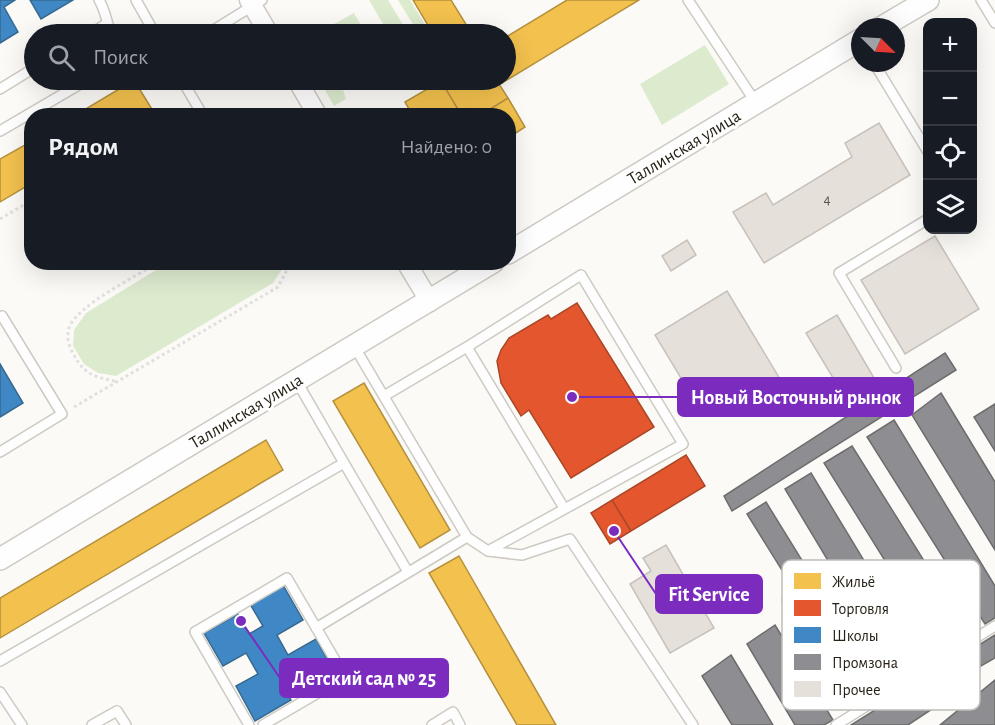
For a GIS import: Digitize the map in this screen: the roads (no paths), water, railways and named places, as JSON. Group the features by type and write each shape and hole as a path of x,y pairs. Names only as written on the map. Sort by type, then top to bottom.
{"street":[{"path":"897,18 928,0"},
{"path":"255,2 265,24"},
{"name":"Таллинская улица","path":"516,248 851,45"},
{"path":"303,90 313,108"},
{"path":"411,270 430,302"},
{"name":"Таллинская улица","path":"0,559 480,270"}],"lane":[{"path":"99,0 105,11 106,24"},
{"path":"135,0 149,24"},
{"path":"688,0 756,103"},
{"path":"981,0 995,23"},
{"path":"222,24 255,2"},
{"path":"879,72 923,145"},
{"path":"0,89 24,74"},
{"path":"39,108 70,90"},
{"path":"188,90 198,108"},
{"path":"0,131 24,117"},
{"path":"896,368 839,273 923,221"},
{"path":"384,396 581,275 683,444 488,551"},
{"path":"0,317 2,316 62,414 0,452"},
{"path":"354,346 467,537 488,551 522,555 570,539 693,725"},
{"path":"467,347 564,508"},
{"path":"297,380 408,572"},
{"path":"0,661 344,463"},
{"path":"316,628 467,537"},
{"path":"249,725 195,632 287,578 345,677 263,725"},
{"path":"980,635 995,626"},
{"path":"0,692 20,722 9,725"},
{"path":"836,725 860,710"},
{"path":"92,725 117,711 126,725"},
{"path":"432,725 453,712 460,725"}],"place":[{"name":"Новый Восточный рынок","path":"572,397"},
{"name":"Fit Service","path":"614,531"},
{"name":"Детский сад № 25","path":"241,621"}]}
